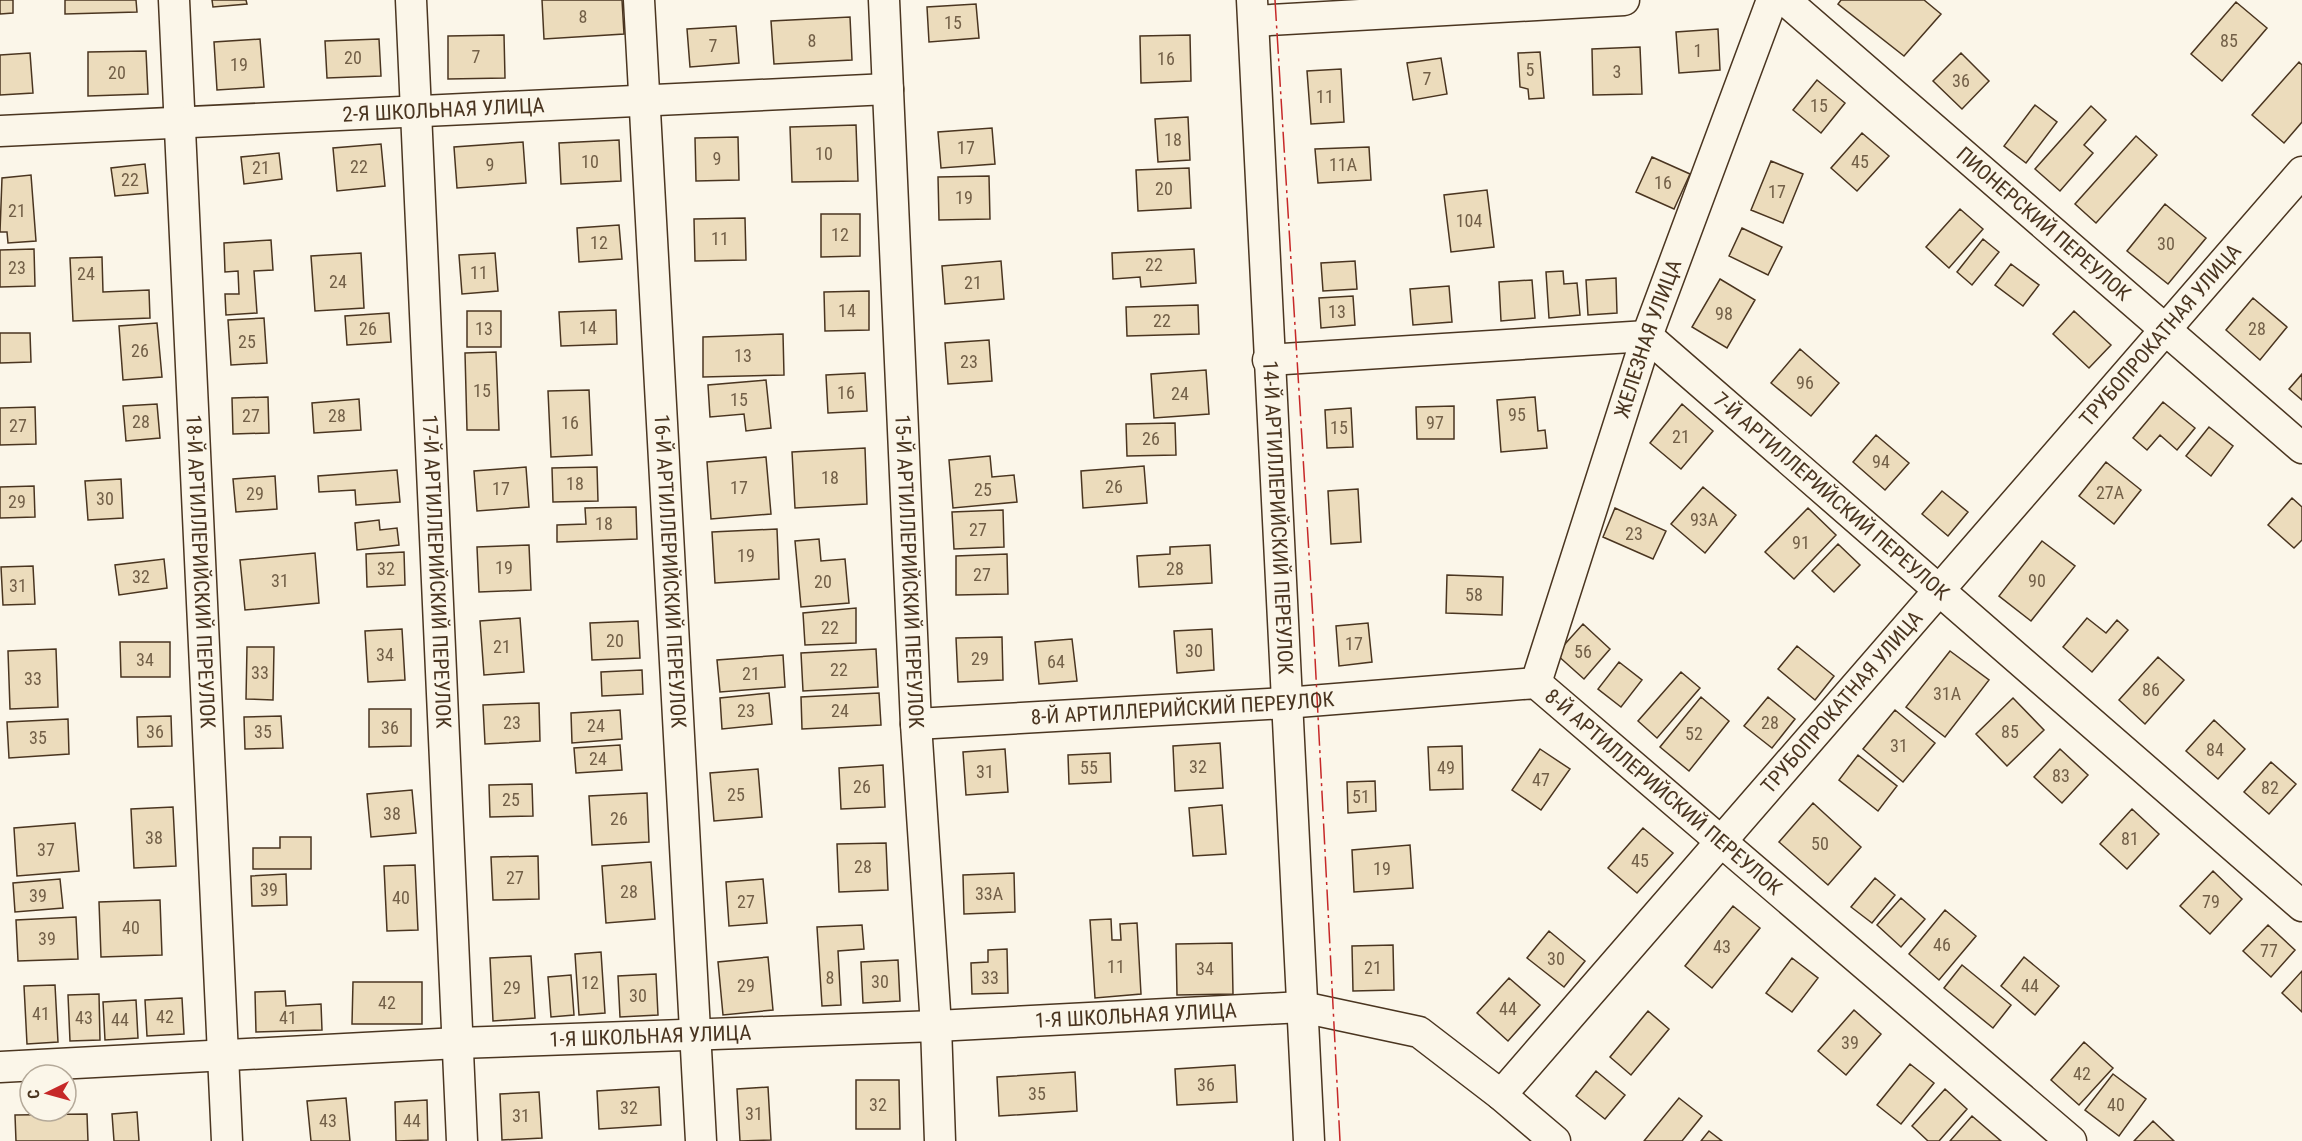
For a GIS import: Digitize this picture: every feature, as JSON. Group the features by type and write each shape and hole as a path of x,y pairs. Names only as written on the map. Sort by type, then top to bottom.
{"street":[{"name":"18-Й АРТИЛЛЕРИЙСКИЙ ПЕРЕУЛОК","path":"174,0 227,1141"},
{"name":"17-Й АРТИЛЛЕРИЙСКИЙ ПЕРЕУЛОК","path":"411,0 462,1141"},
{"name":"16-Й АРТИЛЛЕРИЙСКИЙ ПЕРЕУЛОК","path":"639,0 701,1141"},
{"name":"15-Й АРТИЛЛЕРИЙСКИЙ ПЕРЕУЛОК","path":"884,0 916,724 936,1026 940,1141"},
{"path":"1253,11 1624,0"},
{"name":"ЖЕЛЕЗНАЯ УЛИЦА","path":"1536,683 1647,336 1772,0"},
{"name":"ПИОНЕРСКИЙ ПЕРЕУЛОК","path":"1785,0 2302,448"},
{"name":"14-Й АРТИЛЛЕРИЙСКИЙ ПЕРЕУЛОК","path":"1253,11 1268,360 1309,1141"},
{"name":"2-Я ШКОЛЬНАЯ УЛИЦА","path":"0,131 888,89"},
{"name":"ТРУБОПРОКАТНАЯ УЛИЦА","path":"1501,1095 2302,172"},
{"path":"1268,360 1647,336"},
{"name":"7-Й АРТИЛЛЕРИЙСКИЙ ПЕРЕУЛОК","path":"1647,336 2302,906"},
{"name":"8-Й АРТИЛЛЕРИЙСКИЙ ПЕРЕУЛОК","path":"916,724 1286,703 1536,683 2072,1141"},
{"name":"1-Я ШКОЛЬНАЯ УЛИЦА","path":"0,1067 458,1043 936,1026 1302,1007 1419,1032 1501,1095 1555,1141"}],"building":[{"path":"0,0 13,0 13,13 0,14"},
{"path":"65,0 136,0 137,12 65,14"},
{"path":"212,0 246,0 247,4 213,7"},
{"path":"542,0 622,0 624,34 544,39"},
{"path":"1841,0 1924,0 1941,14 1904,56 1838,4"},
{"path":"2236,2 2267,28 2222,81 2191,54"},
{"path":"976,4 979,38 929,42 927,7"},
{"path":"850,17 852,60 774,64 771,21"},
{"path":"736,26 739,63 690,67 687,29"},
{"path":"1718,29 1720,70 1679,73 1676,32"},
{"path":"504,35 505,78 448,79 448,36"},
{"path":"1190,35 1191,81 1141,83 1140,36"},
{"path":"260,39 264,87 217,90 214,42"},
{"path":"379,39 381,76 327,78 325,41"},
{"path":"1640,47 1642,94 1593,95 1592,49"},
{"path":"146,51 148,94 88,96 88,52"},
{"path":"1540,52 1544,98 1529,99 1528,89 1520,87 1518,53"},
{"path":"30,53 33,93 0,95 0,55"},
{"path":"1961,53 1989,81 1962,109 1933,81"},
{"path":"1441,58 1447,94 1413,100 1407,63"},
{"path":"2299,62 2302,65 2302,122 2284,143 2252,115"},
{"path":"1341,69 1344,122 1311,124 1307,71"},
{"path":"1817,80 1845,103 1821,133 1793,110"},
{"path":"2035,105 2057,122 2026,163 2004,146"},
{"path":"2091,106 2106,120 2084,145 2093,153 2060,191 2035,169"},
{"path":"1188,117 1190,160 1158,162 1155,119"},
{"path":"856,125 858,181 792,182 790,127"},
{"path":"992,128 995,164 941,168 938,132"},
{"path":"1862,133 1889,156 1857,191 1831,168"},
{"path":"2136,136 2157,155 2096,223 2075,204"},
{"path":"738,137 739,180 696,181 695,138"},
{"path":"619,140 621,181 561,184 559,143"},
{"path":"523,142 526,183 457,188 454,147"},
{"path":"381,144 385,186 337,191 333,148"},
{"path":"1369,147 1371,180 1318,183 1315,149"},
{"path":"279,153 282,179 244,184 241,157"},
{"path":"1652,157 1690,174 1674,209 1636,192"},
{"path":"1771,161 1803,174 1783,223 1751,210"},
{"path":"145,164 148,193 115,196 111,168"},
{"path":"1189,168 1191,208 1138,211 1136,170"},
{"path":"31,175 36,241 8,243 7,232 0,232 2,178"},
{"path":"989,176 990,219 939,220 938,177"},
{"path":"1487,190 1494,247 1451,252 1444,195"},
{"path":"2165,204 2206,238 2168,284 2127,251"},
{"path":"1960,209 1983,229 1949,268 1926,247"},
{"path":"821,214 860,214 860,256 821,257"},
{"path":"745,218 746,260 695,261 694,219"},
{"path":"619,225 622,259 579,262 577,228"},
{"path":"1742,228 1782,247 1768,275 1729,256"},
{"path":"1983,239 1999,252 1972,285 1957,272"},
{"path":"271,240 273,270 254,271 257,313 226,315 225,294 239,294 238,271 225,272 224,243"},
{"path":"34,249 35,286 0,287 0,250"},
{"path":"1194,249 1196,283 1141,287 1140,277 1113,279 1112,253"},
{"path":"361,253 364,308 315,311 311,256"},
{"path":"495,253 498,291 462,294 459,255"},
{"path":"102,257 103,292 149,290 150,318 73,321 70,258"},
{"path":"1001,261 1004,299 945,304 942,266"},
{"path":"1355,261 1357,289 1323,291 1321,263"},
{"path":"2011,264 2039,285 2023,306 1995,285"},
{"path":"1563,271 1564,284 1577,283 1580,315 1549,318 1546,272"},
{"path":"1616,278 1617,313 1588,315 1586,280"},
{"path":"1720,279 1755,300 1727,348 1692,327"},
{"path":"1532,280 1535,318 1501,321 1499,282"},
{"path":"1449,286 1452,322 1413,325 1410,289"},
{"path":"869,291 869,330 825,331 824,292"},
{"path":"1353,296 1355,325 1321,328 1319,298"},
{"path":"2253,298 2287,327 2260,360 2226,330"},
{"path":"1198,305 1199,334 1127,336 1126,307"},
{"path":"616,310 617,344 561,346 559,312"},
{"path":"467,311 501,311 501,347 467,347"},
{"path":"2074,311 2111,345 2089,368 2053,334"},
{"path":"389,313 391,342 347,345 345,316"},
{"path":"264,318 267,363 231,365 228,320"},
{"path":"157,323 162,377 123,380 119,326"},
{"path":"0,333 30,333 31,362 0,363"},
{"path":"783,334 784,375 703,377 703,337"},
{"path":"989,340 992,381 948,384 945,343"},
{"path":"1800,349 1839,383 1811,416 1771,383"},
{"path":"496,352 499,430 467,430 465,353"},
{"path":"1206,370 1209,414 1154,418 1151,374"},
{"path":"865,373 867,411 828,413 826,375"},
{"path":"2302,374 2302,400 2289,389"},
{"path":"766,380 771,428 746,431 744,414 710,417 708,385"},
{"path":"589,390 592,455 551,457 548,391"},
{"path":"268,397 269,433 233,434 232,398"},
{"path":"1535,397 1538,431 1545,430 1547,448 1501,452 1497,400"},
{"path":"359,399 361,430 314,433 312,403"},
{"path":"2163,402 2195,428 2177,450 2160,435 2147,450 2133,438"},
{"path":"157,404 160,438 126,441 123,406"},
{"path":"1682,404 1713,431 1681,469 1650,443"},
{"path":"1454,406 1454,439 1417,439 1416,407"},
{"path":"35,407 36,444 0,445 0,408"},
{"path":"1351,408 1353,447 1327,448 1325,410"},
{"path":"1175,423 1176,455 1127,456 1126,424"},
{"path":"2209,427 2233,446 2211,476 2186,456"},
{"path":"1876,435 1909,463 1885,490 1853,462"},
{"path":"865,448 867,504 795,508 792,452"},
{"path":"990,456 992,477 1014,475 1017,502 953,508 949,460"},
{"path":"766,457 771,514 711,519 707,462"},
{"path":"2106,462 2141,490 2114,524 2079,496"},
{"path":"1144,466 1147,503 1083,508 1081,471"},
{"path":"526,467 529,507 477,511 474,471"},
{"path":"597,467 598,501 553,502 552,468"},
{"path":"397,470 400,502 356,505 355,490 319,492 318,476"},
{"path":"275,476 277,509 236,512 233,479"},
{"path":"121,479 123,518 88,520 85,481"},
{"path":"34,486 35,517 0,518 0,487"},
{"path":"1703,487 1736,515 1705,553 1671,524"},
{"path":"1358,489 1361,542 1331,544 1328,491"},
{"path":"1942,491 1968,512 1948,536 1922,514"},
{"path":"2292,498 2302,507 2302,540 2294,548 2268,525"},
{"path":"636,507 637,539 557,542 557,525 586,524 585,508"},
{"path":"1615,508 1666,531 1653,559 1603,537"},
{"path":"1808,508 1836,535 1794,579 1765,552"},
{"path":"1003,510 1004,547 954,549 952,512"},
{"path":"379,520 380,530 397,528 399,545 357,550 355,523"},
{"path":"777,529 779,579 715,583 712,532"},
{"path":"819,539 821,561 845,559 849,603 801,607 795,541"},
{"path":"2042,541 2075,566 2031,621 1999,596"},
{"path":"1838,544 1860,565 1834,592 1812,571"},
{"path":"529,545 531,590 479,592 477,547"},
{"path":"1210,545 1212,583 1139,587 1137,556 1170,554 1170,547"},
{"path":"404,552 405,585 367,587 366,554"},
{"path":"315,553 319,603 245,610 240,560"},
{"path":"1007,554 1008,594 956,595 956,556"},
{"path":"164,559 167,588 119,595 115,565"},
{"path":"33,566 35,604 3,605 1,567"},
{"path":"1447,575 1503,577 1502,615 1446,613"},
{"path":"856,608 856,643 805,645 803,613"},
{"path":"520,618 524,672 484,675 480,621"},
{"path":"2087,618 2106,633 2117,620 2128,630 2092,672 2063,647"},
{"path":"638,621 640,658 592,660 590,623"},
{"path":"1368,623 1372,662 1339,666 1336,626"},
{"path":"1583,624 1610,649 1584,679 1556,654"},
{"path":"402,629 405,680 368,682 365,631"},
{"path":"1212,629 1214,670 1177,673 1174,631"},
{"path":"1002,637 1003,680 958,682 956,638"},
{"path":"1072,639 1077,681 1039,684 1035,642"},
{"path":"120,642 170,642 170,677 121,677"},
{"path":"1797,646 1834,676 1815,700 1778,669"},
{"path":"247,647 274,647 273,700 246,699"},
{"path":"56,649 58,707 10,709 8,651"},
{"path":"876,649 878,687 803,691 801,653"},
{"path":"1950,651 1989,680 1945,737 1906,707"},
{"path":"783,655 785,687 720,692 717,660"},
{"path":"2158,657 2184,680 2145,724 2119,700"},
{"path":"1619,662 1642,680 1621,707 1598,689"},
{"path":"642,670 643,694 602,696 601,672"},
{"path":"1681,672 1700,688 1657,738 1638,721"},
{"path":"769,693 772,724 722,729 720,698"},
{"path":"879,693 881,725 802,729 801,697"},
{"path":"1701,697 1729,721 1689,771 1660,747"},
{"path":"1768,697 1795,719 1772,748 1744,726"},
{"path":"2013,698 2044,730 2007,766 1976,734"},
{"path":"539,703 540,741 485,744 483,705"},
{"path":"369,709 411,709 411,746 369,747"},
{"path":"620,710 622,739 572,743 571,713"},
{"path":"1895,710 1935,743 1903,782 1863,749"},
{"path":"171,716 172,746 138,747 137,717"},
{"path":"281,716 283,748 245,749 244,717"},
{"path":"68,719 69,754 9,758 7,722"},
{"path":"2214,720 2245,749 2218,779 2186,751"},
{"path":"1220,743 1223,788 1175,791 1173,746"},
{"path":"620,745 622,770 576,773 574,748"},
{"path":"1462,746 1463,789 1430,790 1428,747"},
{"path":"1005,749 1008,792 966,795 963,752"},
{"path":"1540,749 1570,769 1541,810 1512,790"},
{"path":"2060,749 2088,775 2062,803 2034,777"},
{"path":"1110,753 1111,782 1069,784 1068,755"},
{"path":"1858,755 1897,786 1878,811 1839,780"},
{"path":"2271,762 2296,784 2269,814 2244,792"},
{"path":"883,765 885,807 841,809 839,768"},
{"path":"758,769 762,817 714,821 710,773"},
{"path":"1375,781 1376,811 1348,813 1347,782"},
{"path":"532,784 533,816 490,817 489,785"},
{"path":"412,790 416,833 371,837 367,794"},
{"path":"647,793 649,842 592,845 589,796"},
{"path":"1813,803 1861,847 1828,885 1779,842"},
{"path":"1222,805 1226,854 1193,856 1189,808"},
{"path":"173,807 176,866 134,868 131,809"},
{"path":"2132,809 2159,834 2127,869 2100,844"},
{"path":"75,823 79,871 17,876 14,828"},
{"path":"1643,828 1673,853 1637,893 1608,868"},
{"path":"280,837 311,837 311,869 253,869 253,848 280,848"},
{"path":"886,843 888,890 839,892 837,844"},
{"path":"1410,845 1413,888 1354,892 1352,850"},
{"path":"538,856 539,899 493,900 491,857"},
{"path":"651,862 655,919 606,923 602,866"},
{"path":"415,865 418,930 387,931 384,866"},
{"path":"2213,871 2242,899 2210,934 2180,906"},
{"path":"1014,873 1015,912 964,914 963,875"},
{"path":"286,874 287,905 252,906 251,876"},
{"path":"1875,878 1895,895 1872,923 1851,907"},
{"path":"60,879 63,908 15,912 13,883"},
{"path":"763,879 767,923 729,926 726,882"},
{"path":"1901,898 1925,919 1901,947 1877,925"},
{"path":"160,900 162,955 101,957 99,902"},
{"path":"1733,906 1760,928 1712,988 1685,966"},
{"path":"1945,910 1976,936 1939,980 1909,954"},
{"path":"76,917 78,959 18,961 16,920"},
{"path":"1111,919 1112,940 1121,940 1120,924 1137,923 1141,994 1095,998 1090,920"},
{"path":"862,925 864,949 838,951 841,1005 822,1006 817,927"},
{"path":"2268,925 2295,950 2271,977 2243,951"},
{"path":"1549,931 1585,961 1564,987 1527,958"},
{"path":"1232,943 1233,994 1177,995 1176,944"},
{"path":"1393,945 1394,990 1353,991 1352,946"},
{"path":"1007,949 1008,993 972,994 971,963 988,962 988,950"},
{"path":"601,952 605,1013 579,1015 575,954"},
{"path":"531,956 535,1018 493,1021 490,958"},
{"path":"768,957 773,1010 723,1015 718,962"},
{"path":"2024,957 2059,986 2035,1015 2001,986"},
{"path":"1792,958 1818,978 1792,1012 1766,993"},
{"path":"898,960 900,1001 863,1003 861,962"},
{"path":"1962,965 2011,1005 1993,1028 1944,988"},
{"path":"2302,971 2302,1012 2282,993"},
{"path":"656,974 658,1015 620,1017 618,976"},
{"path":"571,975 574,1015 551,1017 548,977"},
{"path":"1509,978 1540,1005 1508,1041 1477,1013"},
{"path":"353,982 422,982 422,1024 352,1024"},
{"path":"55,985 58,1042 27,1044 24,986"},
{"path":"285,991 286,1006 321,1004 322,1030 256,1032 255,992"},
{"path":"99,994 100,1040 70,1041 68,995"},
{"path":"182,998 184,1034 147,1036 145,1000"},
{"path":"136,1000 138,1038 105,1040 103,1002"},
{"path":"1854,1010 1881,1034 1846,1075 1818,1051"},
{"path":"1648,1011 1669,1029 1631,1075 1610,1057"},
{"path":"2084,1042 2113,1068 2079,1105 2051,1080"},
{"path":"1910,1064 1934,1083 1901,1124 1877,1105"},
{"path":"1235,1065 1237,1102 1177,1105 1175,1069"},
{"path":"1596,1071 1625,1095 1605,1119 1576,1096"},
{"path":"1075,1072 1077,1111 999,1116 997,1077"},
{"path":"2113,1074 2146,1099 2119,1136 2085,1110"},
{"path":"856,1080 899,1080 900,1129 856,1129"},
{"path":"659,1087 661,1125 599,1129 597,1091"},
{"path":"768,1087 771,1140 740,1141 737,1089"},
{"path":"1945,1089 1967,1109 1939,1141 1928,1141 1912,1126"},
{"path":"539,1092 542,1138 502,1140 500,1094"},
{"path":"346,1098 350,1141 311,1141 307,1101"},
{"path":"1679,1098 1702,1116 1682,1141 1644,1141"},
{"path":"427,1100 428,1140 396,1141 395,1102"},
{"path":"137,1112 139,1141 114,1141 112,1114"},
{"path":"78,1114 87,1114 88,1141 16,1141 15,1115 18,1115 18,1123 78,1123"},
{"path":"1972,1116 2001,1141 1950,1141"},
{"path":"2153,1121 2174,1141 2134,1141"},
{"path":"1709,1131 1722,1141 1701,1141"}],"power":[{"path":"1275,0 1313,619 1340,1141"}]}
